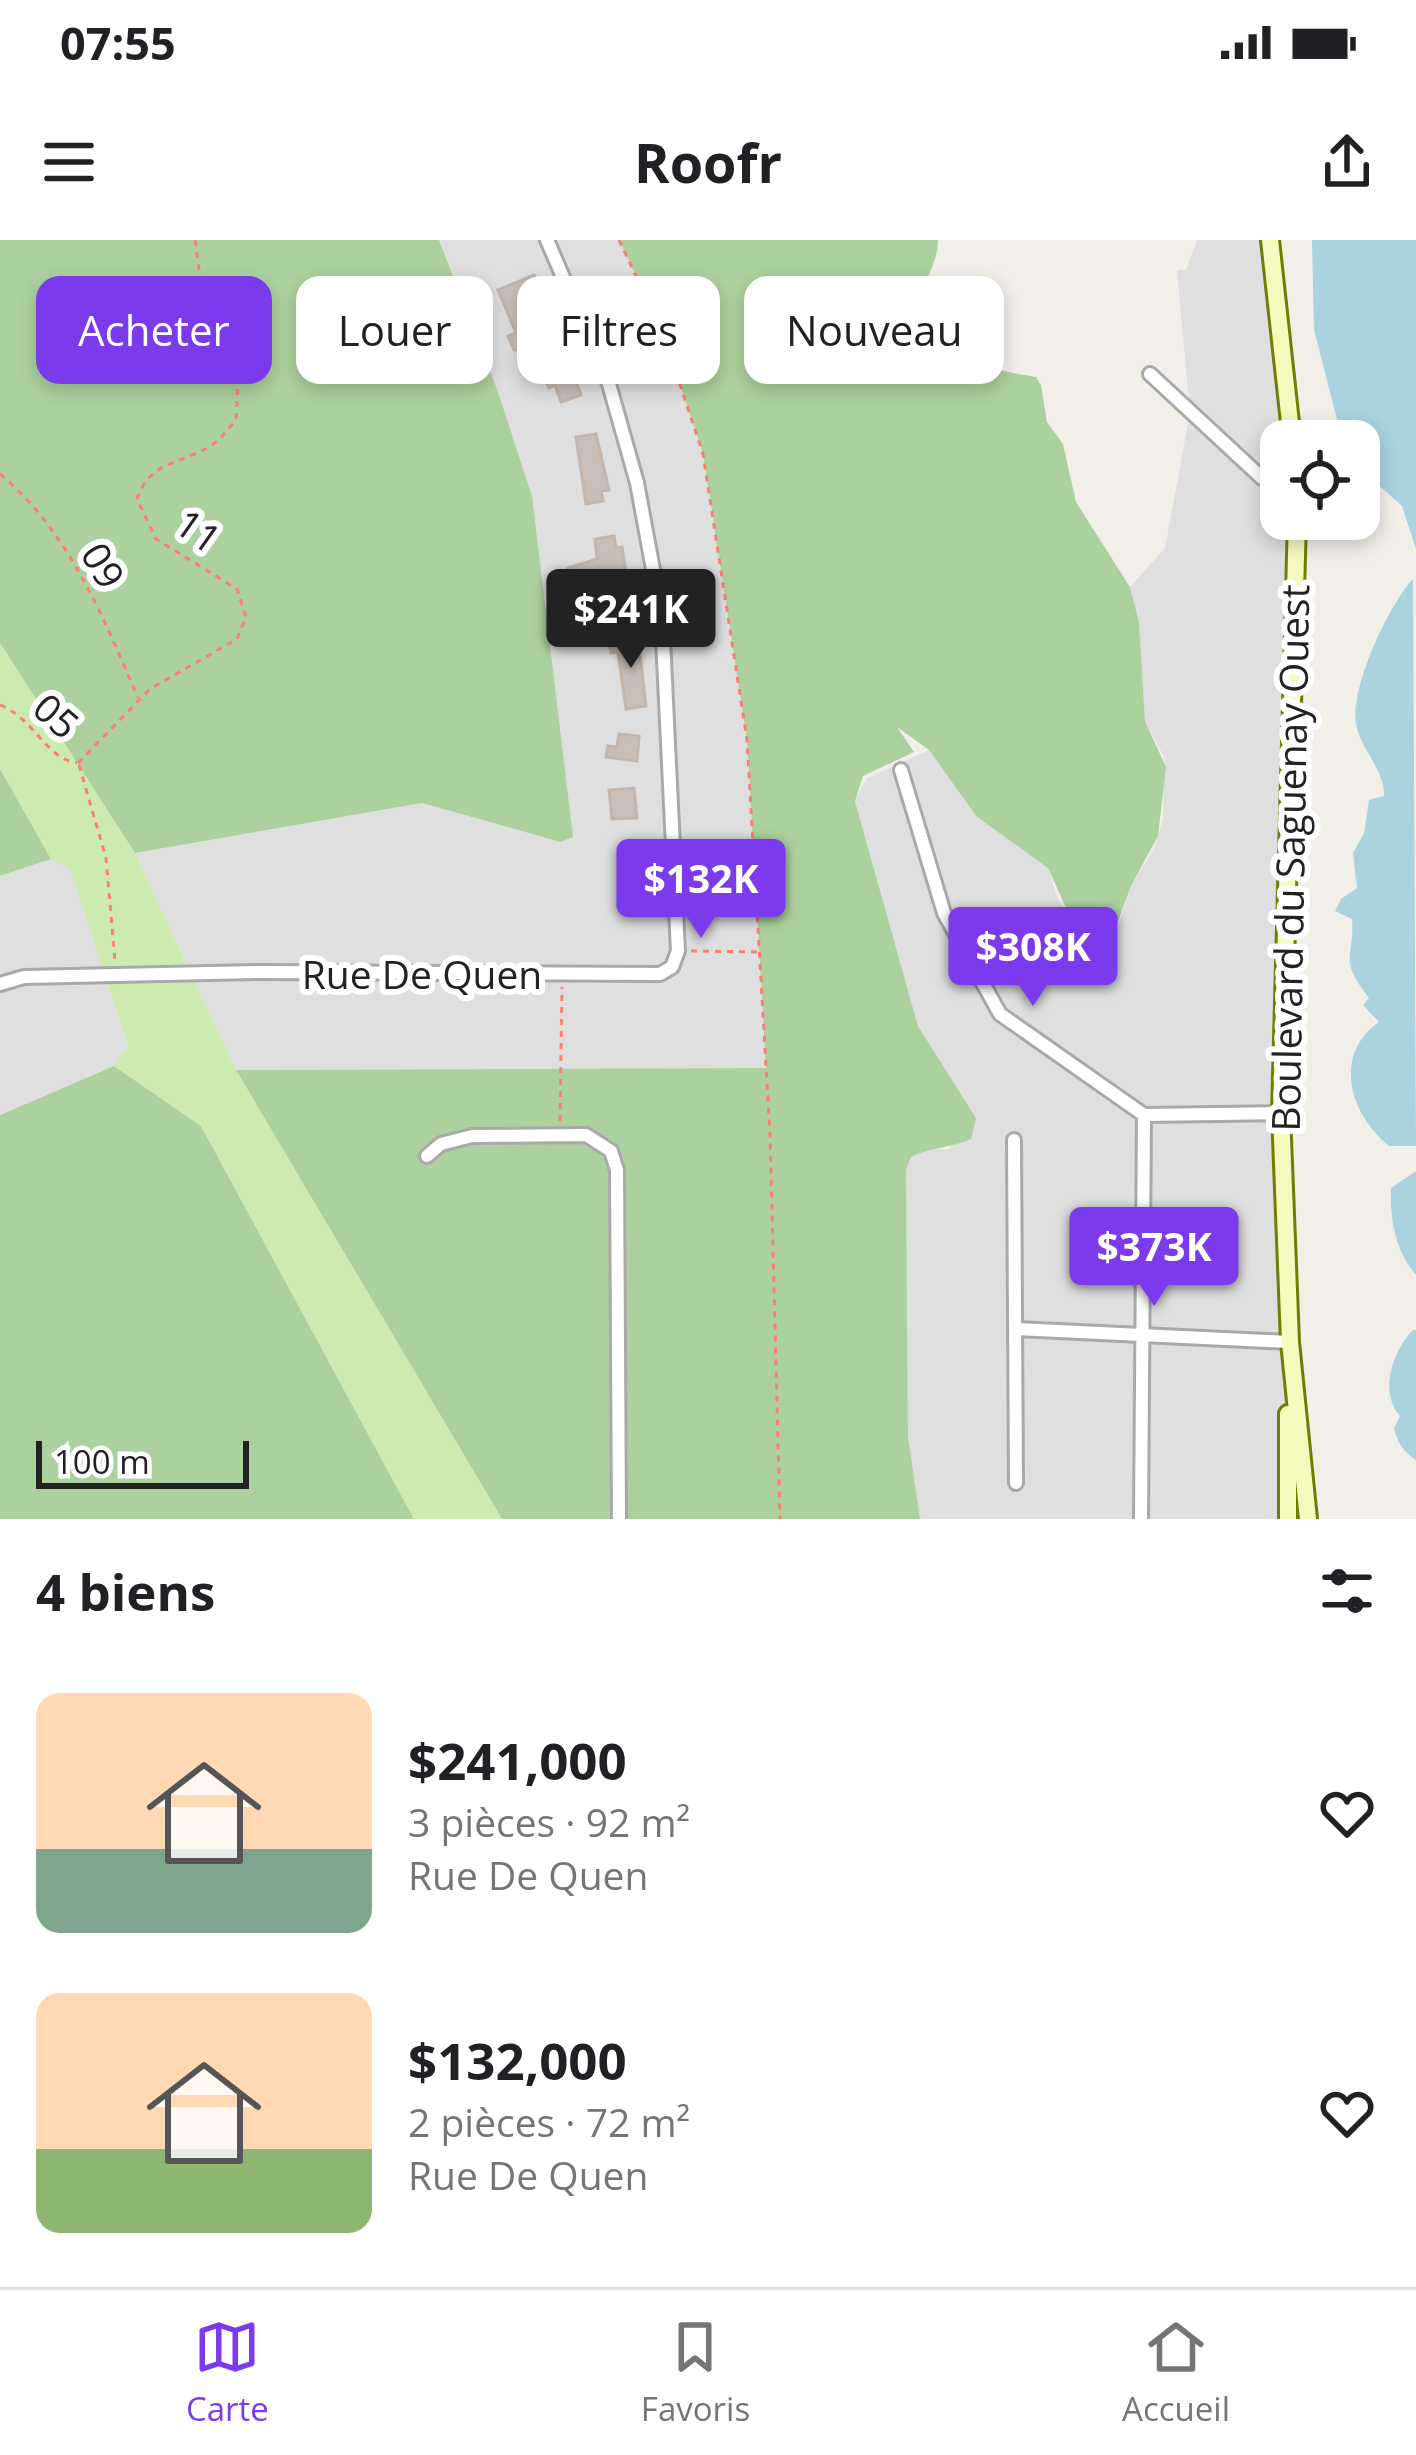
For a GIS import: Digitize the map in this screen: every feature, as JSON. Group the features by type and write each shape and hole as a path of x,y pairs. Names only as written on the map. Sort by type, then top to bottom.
{"main road":[{"path":"1270,240 1290,420"},
{"name":"Boulevard du Saguenay Ouest","path":"1288,1519 1290,1342 1281,1113 1296,540"},
{"name":"Boulevard du Saguenay Ouest","path":"1290,1342 1308,1519"}],"street":[{"path":"547,240 609,384 637,483 662,618 677,951"},
{"path":"1150,374 1260,476"},
{"path":"901,770 944,913 1000,1015 1144,1115 1281,1113"},
{"name":"Rue De Quen","path":"0,985 24,977 116,975 660,974 672,967 677,951"},
{"path":"1141,1519 1144,1115"},
{"path":"427,1156 456,1138 559,1136 596,1138 616,1160 619,1519"},
{"path":"1014,1140 1016,1483"},
{"path":"1016,1329 1290,1342"}],"path":[{"name":"11","path":"78,763 139,699 237,639 246,617 237,589 156,539 137,499 156,468 207,448 236,420 238,382 202,292 195,240"},
{"path":"619,240 663,333 704,454 746,740 783,1475 780,1519"},
{"name":"09","path":"0,474 43,520 88,584 139,699"},
{"name":"05","path":"0,705 33,725 65,761 78,763"},
{"path":"78,763 106,858 116,975"},
{"path":"677,951 760,952"},
{"path":"559,1136 562,973"}],"shaded area":[{"path":"439,240 619,240 636,276 517,276 517,384 680,384 703,454 747,740 767,1068 236,1070 135,853 422,803 559,842 573,837 493,379 493,276 453,276"},
{"path":"1197,240 1270,240 1290,420 1260,420 1260,540 1296,540 1281,1113 1290,1342 1288,1519 920,1519 908,1436 906,1169 911,1157 929,1149 948,1149 976,1118 918,1026 855,800 867,778 929,750 977,817 1048,868 1057,897 1077,932 1105,953 1112,945 1131,886 1155,846 1163,818 1164,757 1145,721 1139,622 1130,587 1165,548 1190,413 1177,270 1186,270"},
{"path":"51,859 70,868 128,1048 114,1066 0,1115 0,876"}],"green space":[{"path":"0,240 439,240 453,276 296,276 296,384 493,384 493,379 532,496 573,837 560,842 422,803 135,853 0,643"},
{"path":"619,240 938,240 928,276 744,276 744,384 1004,384 1004,371 1036,377 1047,422 1063,444 1076,502 1130,587 1139,622 1145,721 1166,767 1158,836 1131,886 1106,954 1077,932 1048,868 977,817 929,750 897,727 914,752 863,776 855,801 918,1026 976,1118 971,1139 911,1157 906,1170 908,1436 920,1519 502,1519 236,1070 766,1068 747,740 703,454 680,384 720,384 720,276 636,276"},
{"path":"0,643 135,853 236,1070 502,1519 414,1519 201,1126 114,1066 128,1047 70,869 51,859 0,769"},
{"path":"0,769 51,859 0,876"},
{"path":"114,1066 201,1126 414,1519 0,1519 0,1115"}],"water":[{"path":"1312,240 1416,240 1416,549 1402,506 1380,486 1380,420 1337,420 1314,330"},
{"path":"1413,579 1416,1146 1389,1146 1363,1116 1351,1082 1356,1049 1379,1022 1363,1005 1369,998 1350,966 1352,919 1335,911 1341,899 1357,888 1353,853 1364,833 1369,800 1384,796 1381,778 1357,728 1358,693 1382,628"},
{"path":"1416,1171 1416,1275 1399,1245 1391,1188"},
{"path":"1413,1330 1416,1460 1396,1434 1400,1416 1389,1384 1399,1349"}],"building":[{"path":"517,282 517,350 508,336 516,333 498,290"},
{"path":"547,384 577,384 581,395 561,402 555,385 549,388"},
{"path":"596,434 609,490 601,491 603,501 586,504 576,437"},
{"path":"614,536 616,548 622,547 632,611 596,614 595,599 570,603 568,568 597,559 595,539"},
{"path":"638,637 646,706 626,709 618,652 611,653 609,642"},
{"path":"619,734 639,736 637,761 606,757 608,746 617,747"},
{"path":"634,788 637,818 612,819 609,790"}]}
